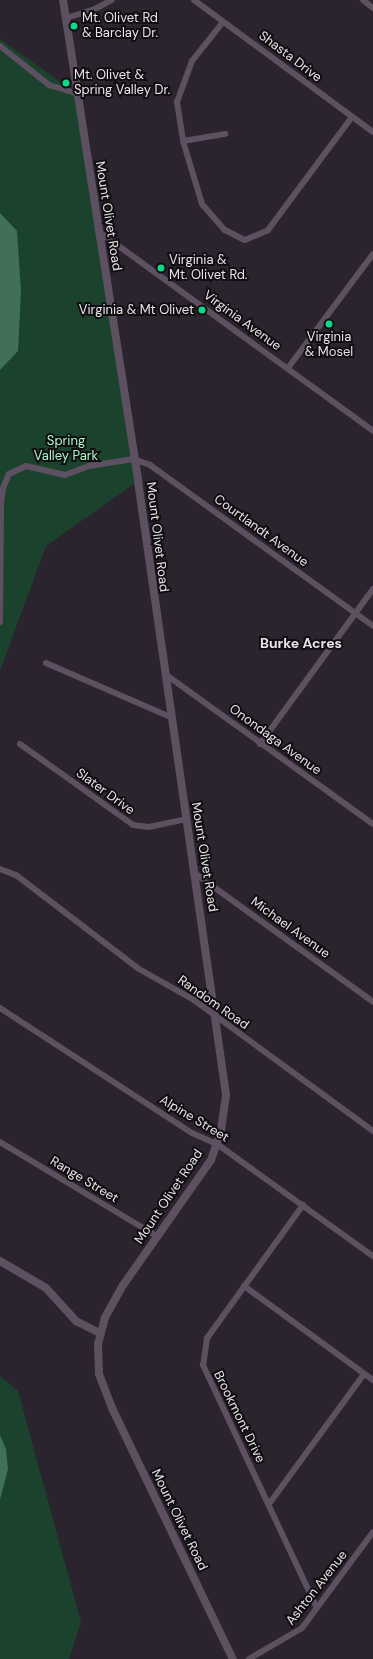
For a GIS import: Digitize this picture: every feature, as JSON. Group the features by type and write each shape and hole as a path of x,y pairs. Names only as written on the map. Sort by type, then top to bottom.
{"street":[{"name":"Mount Olivet Road","path":"63,0 133,459 170,717 217,1017 226,1095 217,1144 202,1174 117,1295 100,1333 98,1358 103,1387 233,1659"},
{"path":"66,18 93,10 112,0"},
{"name":"Shasta Drive","path":"194,0 373,132"},
{"path":"363,0 373,8"},
{"path":"223,22 192,61 180,89 178,116 183,140 204,209 225,230 237,237 251,240 268,230 277,220 352,117"},
{"path":"0,46 49,85 76,93"},
{"path":"183,140 225,134"},
{"name":"Virginia Avenue","path":"98,231 373,430"},
{"path":"288,368 373,254"},
{"path":"0,622 1,502 5,480 19,467 32,467 65,475 89,466 133,459"},
{"name":"Courtlandt Avenue","path":"133,459 150,465 373,626"},
{"path":"260,744 373,589"},
{"path":"46,663 170,717"},
{"name":"Onondaga Avenue","path":"164,673 260,744 373,824"},
{"name":"Slater Drive","path":"20,744 133,825 149,827 186,820"},
{"name":"Random Road","path":"0,869 16,876 139,970 194,1000 373,1131"},
{"name":"Michael Avenue","path":"194,872 373,1002"},
{"name":"Alpine Street","path":"0,1008 192,1133 217,1144 373,1256"},
{"name":"Range Street","path":"0,1142 158,1237"},
{"name":"Brookmont Drive","path":"303,1205 207,1338 203,1365 317,1608"},
{"path":"0,1262 46,1288 76,1321 100,1333"},
{"path":"244,1286 373,1380"},
{"path":"269,1504 364,1374"},
{"name":"Ashton Avenue","path":"249,1659 293,1636 317,1608 373,1532"}],"green space":[{"name":"Spring Valley Park","path":"0,39 76,93 138,481 46,546 0,671"},
{"path":"0,1376 18,1391 81,1622 69,1659 0,1659"}],"shaded area":[{"path":"0,213 17,231 21,292 18,351 0,370"},
{"path":"0,1435 6,1449 8,1469 0,1500"}],"place":[{"name":"Mt. Olivet Rd & Barclay Dr.","path":"74,26"},
{"name":"Mt. Olivet & Spring Valley Dr.","path":"66,83"},
{"name":"Virginia & Mt. Olivet Rd.","path":"161,268"},
{"name":"Virginia & Mt Olivet","path":"202,310"},
{"name":"Virginia & Mosel","path":"329,324"}],"district":[{"name":"Burke Acres","path":"301,643"}]}
